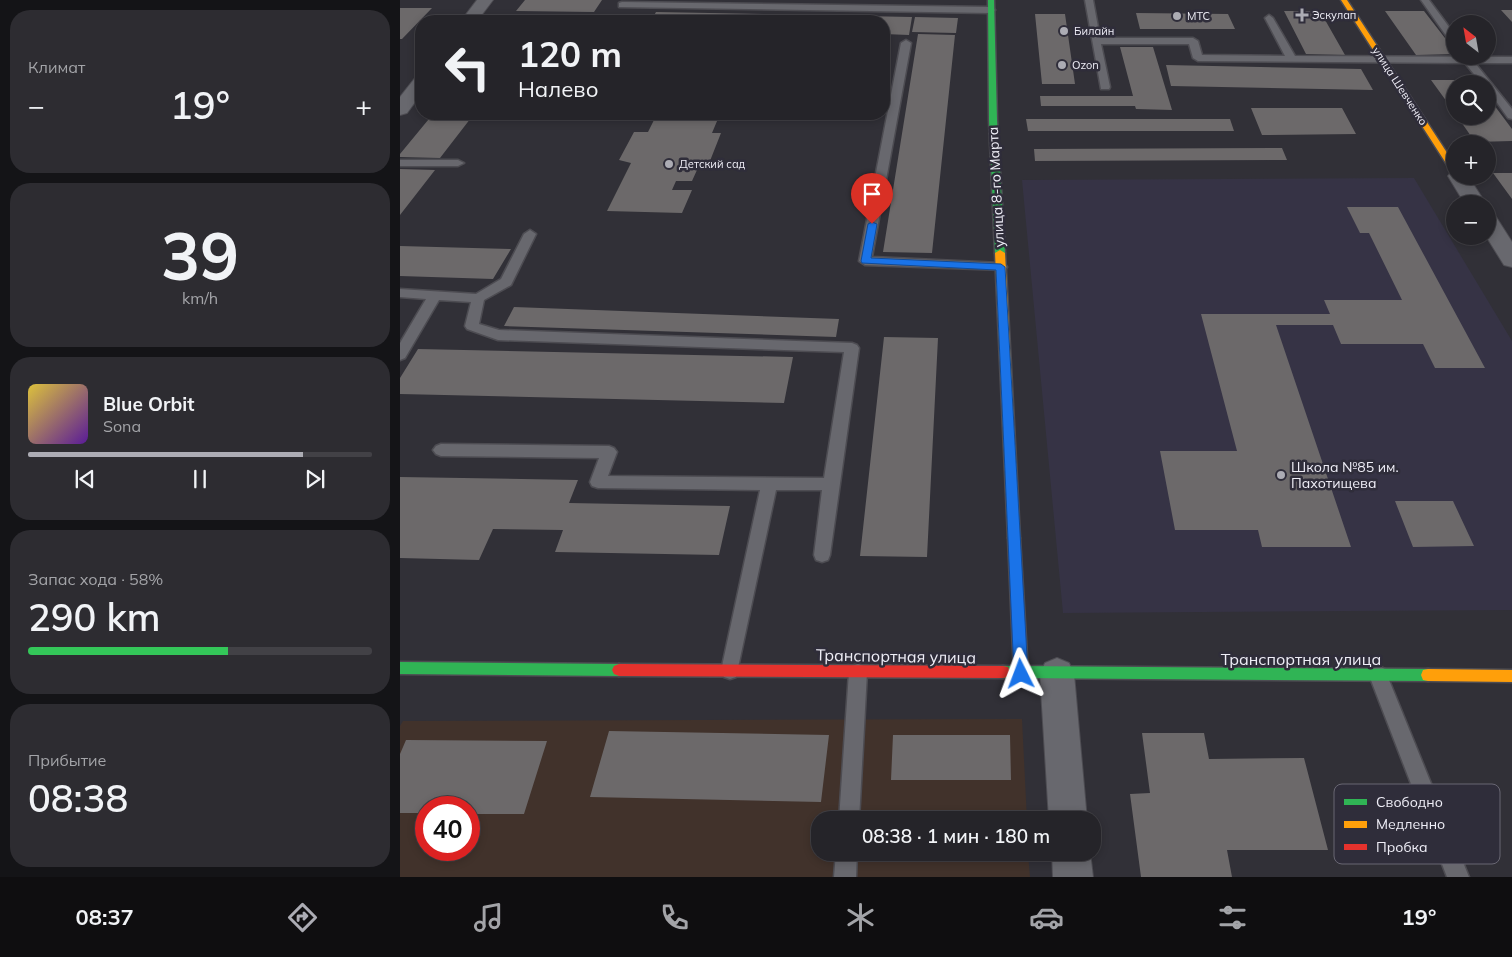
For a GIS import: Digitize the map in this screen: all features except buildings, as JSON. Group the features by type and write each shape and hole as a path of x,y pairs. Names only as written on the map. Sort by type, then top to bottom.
{"street":[{"path":"474,15 485,0"},
{"name":"улица Шевченко","path":"1344,0 1446,157"},
{"name":"улица 8-го Марта","path":"991,5 993,120 1021,674"},
{"path":"400,109 415,90"},
{"path":"1496,235 1512,260"},
{"name":"Транспортная улица","path":"400,668 1021,674 1512,676"},
{"path":"1057,674 1067,811"},
{"path":"1072,861 1073,877"}],"lane":[{"path":"1089,0 1105,87"},
{"path":"1425,0 1446,29"},
{"path":"622,5 991,5"},
{"path":"1269,18 1291,58"},
{"path":"1096,41 1193,41 1198,58 1446,58"},
{"path":"906,43 865,261 1001,267"},
{"path":"1496,59 1512,60"},
{"path":"1472,65 1480,75"},
{"path":"1496,96 1512,116"},
{"path":"400,162 458,163"},
{"path":"400,293 478,298 506,282 530,234"},
{"path":"400,355 435,295"},
{"path":"478,298 472,326 498,336 852,348 822,555"},
{"path":"441,450 609,452 598,482 831,484"},
{"path":"730,671 769,484"},
{"path":"850,811 858,672"},
{"path":"1378,675 1421,784"},
{"path":"845,877 846,861"},
{"path":"1453,864 1458,877"}],"shaded area":[{"name":"Школа №85 им. Пахотищева","path":"1414,178 1446,231 1446,245 1454,245 1512,341 1512,610 1063,613 1022,180"},
{"path":"1022,719 1027,811 811,811 811,861 1029,861 1030,877 400,877 400,726 403,721"}],"traffic: fast":[{"path":"991,0 993,120 1000,253"},
{"path":"400,668 619,670"},
{"path":"1003,672 1428,675"}],"traffic: slow":[{"path":"1344,0 1446,157"},
{"path":"1000,253 1014,538"},
{"path":"1428,675 1512,676"}],"traffic: jam":[{"path":"1014,538 1021,674"},
{"path":"619,670 1003,672"}],"place":[{"name":"Эскулап","path":"1302,15"},
{"name":"МТС","path":"1177,16"},
{"name":"Билайн","path":"1064,31"},
{"name":"Ozon","path":"1062,65"},
{"name":"Детский сад","path":"669,164"},
{"name":"Школа №85 им. Пахотищева","path":"1281,475"}],"route":[{"path":"872,224 865,261 1001,267 1021,674"}]}
